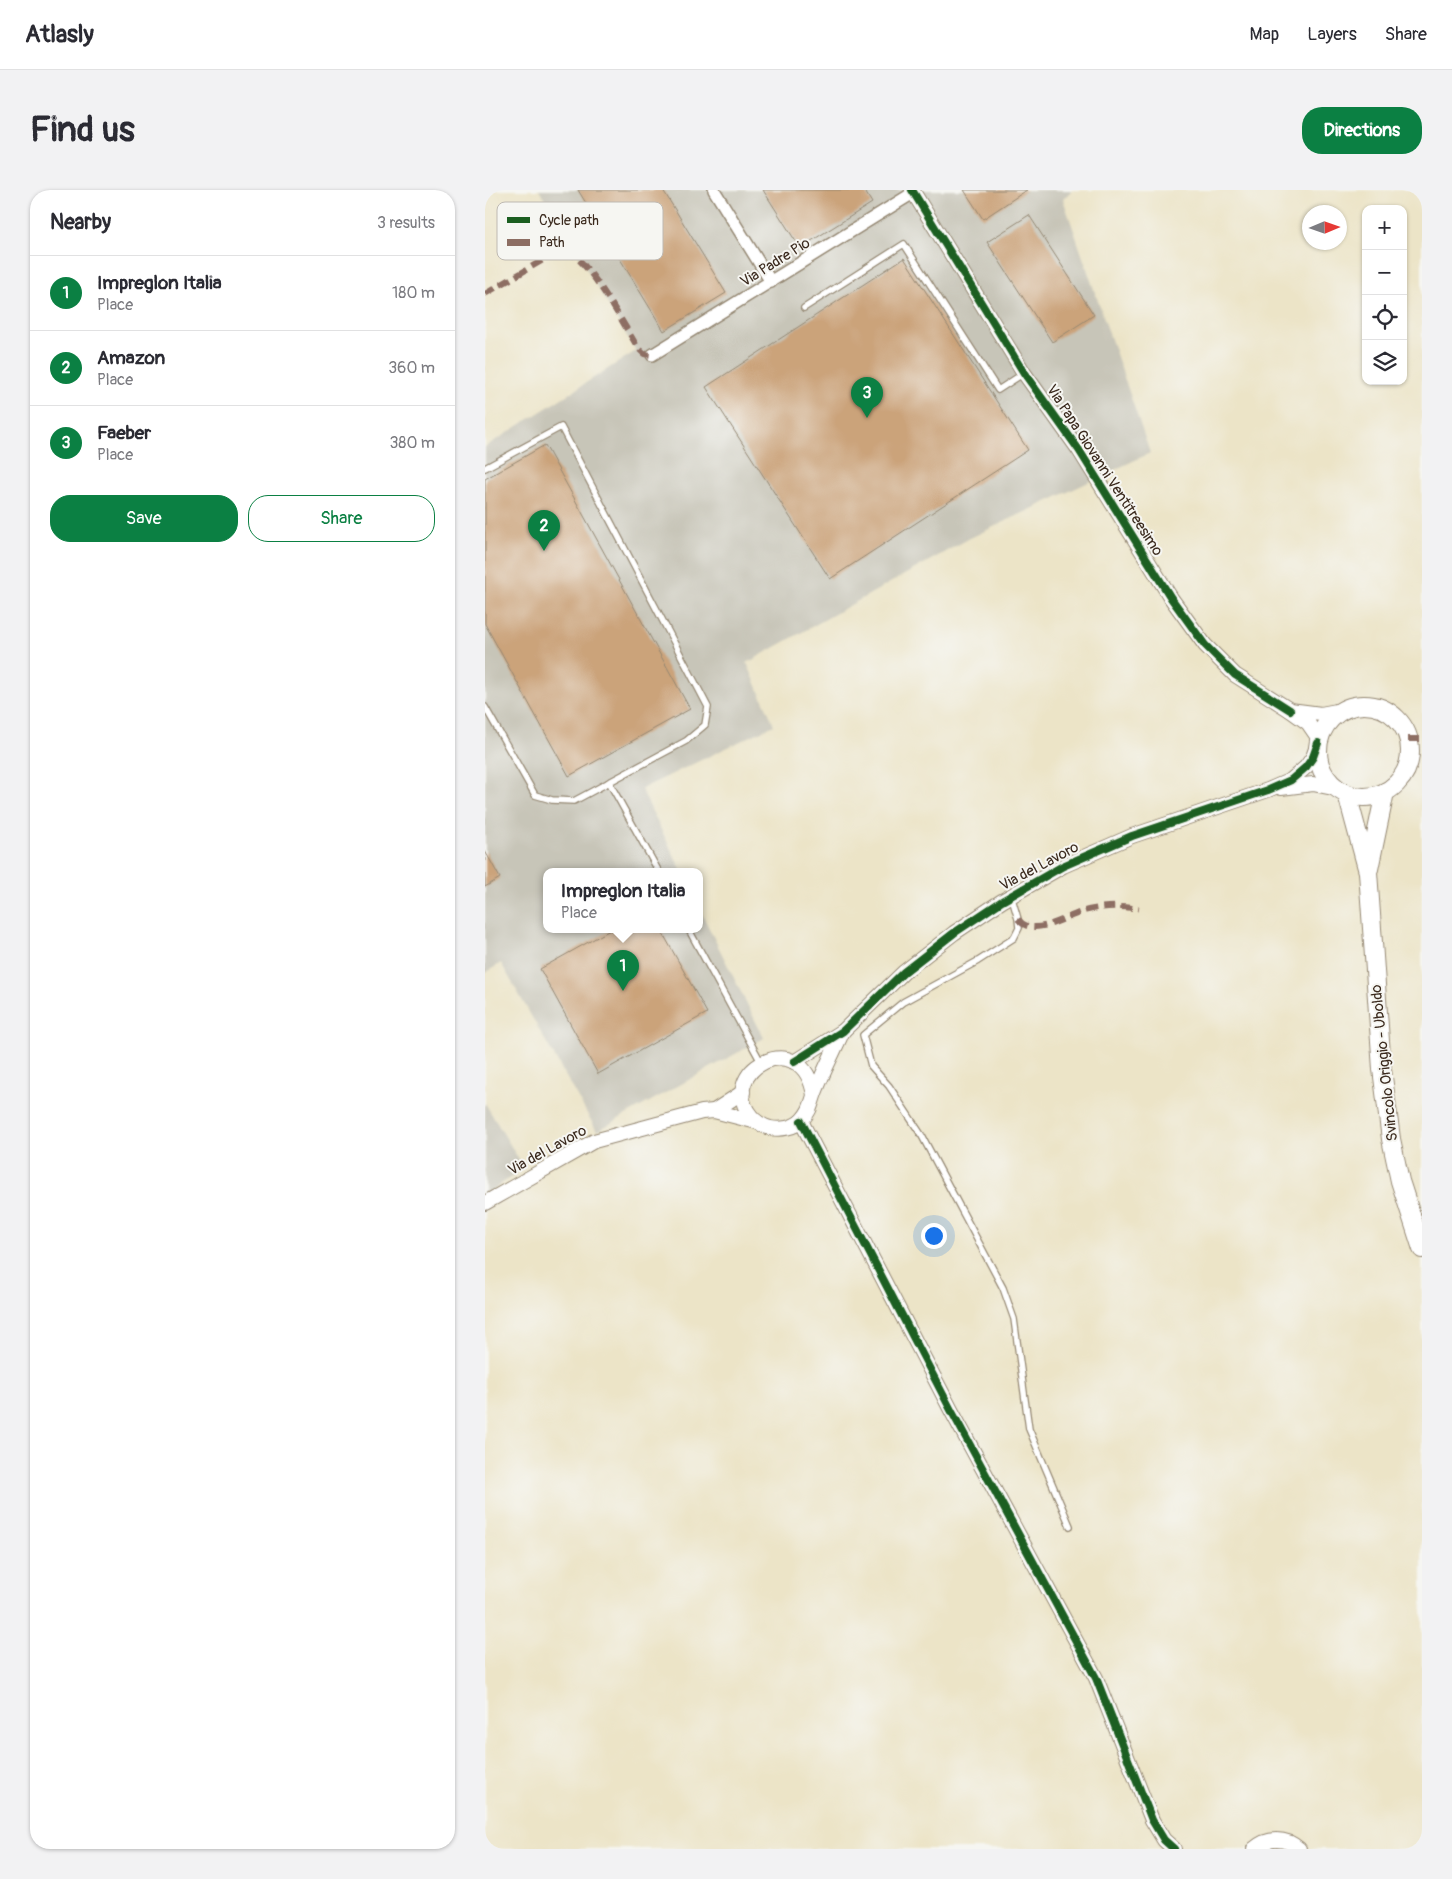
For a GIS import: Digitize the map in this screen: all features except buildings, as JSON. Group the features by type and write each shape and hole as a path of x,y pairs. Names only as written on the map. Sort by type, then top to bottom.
{"main road":[{"path":"1360,705 1378,707 1393,716 1405,730 1409,746 1407,766 1400,778 1385,792 1362,797 1343,791 1324,774 1320,764 1319,741 1326,724 1342,710 1360,705"},
{"name":"Svincolo Origgio - Uboldo","path":"1343,791 1369,872 1382,1069 1391,1139 1400,1181 1422,1249"},
{"name":"Svincolo Origgio - Uboldo","path":"1369,872 1385,792"}],"street":[{"path":"715,190 771,282"},
{"name":"Via Padre Pio","path":"652,355 914,191"},
{"name":"Via Papa Giovanni Ventitreesimo","path":"914,191 1024,373 1079,450 1171,598 1205,645 1235,675 1308,723 1319,741"},
{"name":"Via Papa Giovanni Ventitreesimo","path":"1290,710 1321,714 1342,710"},
{"name":"Via del Lavoro","path":"794,1062 846,1028 904,972 954,932 1011,895 1063,866 1132,836 1291,780 1300,773 1313,757 1319,741"},
{"name":"Via del Lavoro","path":"1267,790 1313,784 1343,791"},
{"name":"Via del Lavoro","path":"485,1203 593,1142 702,1112 714,1112 757,1122 776,1129 789,1128 801,1121 811,1108 814,1094 846,1028"},
{"path":"757,1122 751,1116 745,1104 743,1092 745,1082 752,1070 761,1062 774,1058 783,1058 794,1062 805,1069 812,1081 814,1094"},
{"name":"Via del Lavoro","path":"714,1112 743,1092"},
{"path":"801,1121 951,1410 1096,1678 1152,1820 1164,1840 1174,1849"},
{"path":"1254,1849 1265,1842 1275,1840 1285,1841 1299,1849"}],"lane":[{"path":"804,308 904,244 998,390 1024,373"},
{"path":"485,468 561,427 708,708 705,725 686,741 574,800 552,800 535,795 485,707"},
{"path":"609,782 657,868"},
{"path":"863,1035 903,1002 978,961 1014,938 1019,928 1019,919 1011,895"},
{"path":"691,933 761,1062"},
{"path":"846,1028 863,1035"},
{"path":"863,1035 871,1066 889,1086 922,1136 1003,1288 1014,1319 1029,1429 1070,1526"}],"shaded area":[{"path":"539,190 1072,190 1063,199 1150,453 970,538 747,663 774,725 641,789 680,868 543,868 543,933 703,933 703,916 764,1038 597,1131 501,963 485,973 485,447 636,351 581,260 663,260 663,202 546,202"},
{"path":"485,1103 524,1168 485,1195"}],"marked path":[{"path":"485,294 543,260"},
{"path":"579,260 589,271 617,312 638,348 644,354 652,355"},
{"path":"1408,739 1422,739"},
{"path":"1018,919 1025,925 1033,927 1051,924 1080,912 1094,909 1114,907 1139,909"}],"cycle path":[{"path":"912,190 1024,373 1079,450 1171,598 1205,645 1235,675 1290,710"},
{"path":"794,1062 843,1031 904,972 954,933 1002,901 1063,866 1132,836 1268,790 1291,780 1306,767 1313,757 1318,743"},
{"path":"801,1121 951,1410 1096,1678 1152,1820 1164,1840 1174,1849"}],"place":[{"name":"Faeber","path":"867,418"},
{"name":"Amazon","path":"544,551"},
{"name":"Impreglon Italia","path":"623,991"}]}
